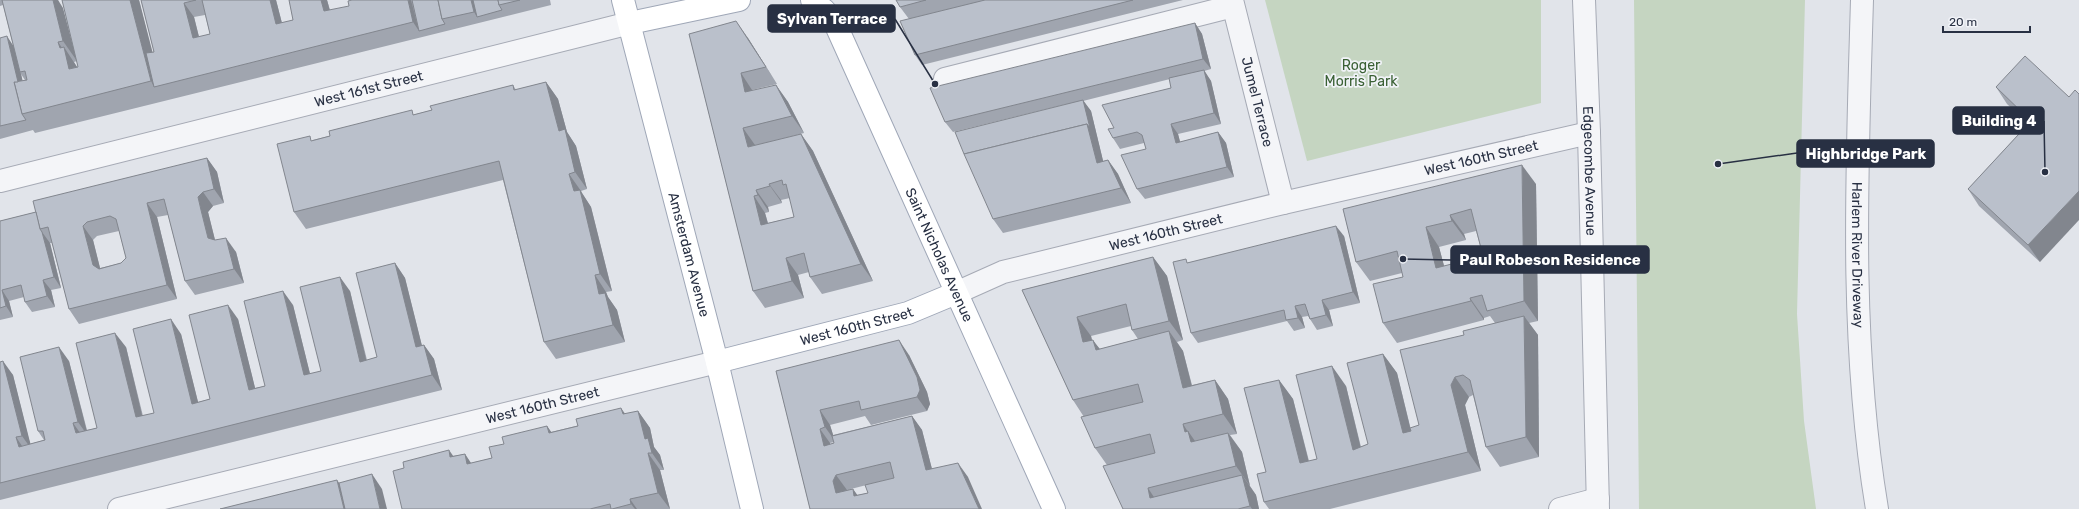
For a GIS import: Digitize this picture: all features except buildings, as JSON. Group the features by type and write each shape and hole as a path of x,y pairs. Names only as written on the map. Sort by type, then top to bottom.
{"main road":[{"name":"Amsterdam Avenue","path":"623,0 717,362 752,509"},
{"name":"West 161st Street","path":"630,23 739,0"},
{"path":"812,0 834,21"},
{"name":"Saint Nicholas Avenue","path":"834,21 1054,509"},
{"name":"West 160th Street","path":"717,362 908,313 956,293"}],"street":[{"name":"Saint Nicholas Avenue","path":"825,0 834,21"},
{"name":"Edgecombe Avenue","path":"1584,0 1589,133 1598,504"},
{"name":"Harlem River Driveway","path":"1862,0 1858,295 1864,408 1878,509"},
{"path":"945,78 1232,3"},
{"name":"Jumel Terrace","path":"1232,3 1283,203"},
{"name":"West 161st Street","path":"0,181 630,23"},
{"name":"West 160th Street","path":"956,293 1003,272 1283,203 1589,133"},
{"name":"West 160th Street","path":"119,509 717,362"},
{"path":"1560,509 1598,504"}],"green space":[{"name":"Roger Morris Park","path":"1265,0 1541,0 1541,103 1307,161"},
{"path":"1634,0 1805,0 1797,314 1804,421 1816,509 1639,509"}],"place":[{"name":"Sylvan Terrace","path":"935,84"},
{"name":"Highbridge Park","path":"1718,164"},
{"name":"Building 4","path":"2045,172"},
{"name":"Paul Robeson Residence","path":"1403,259"}]}
